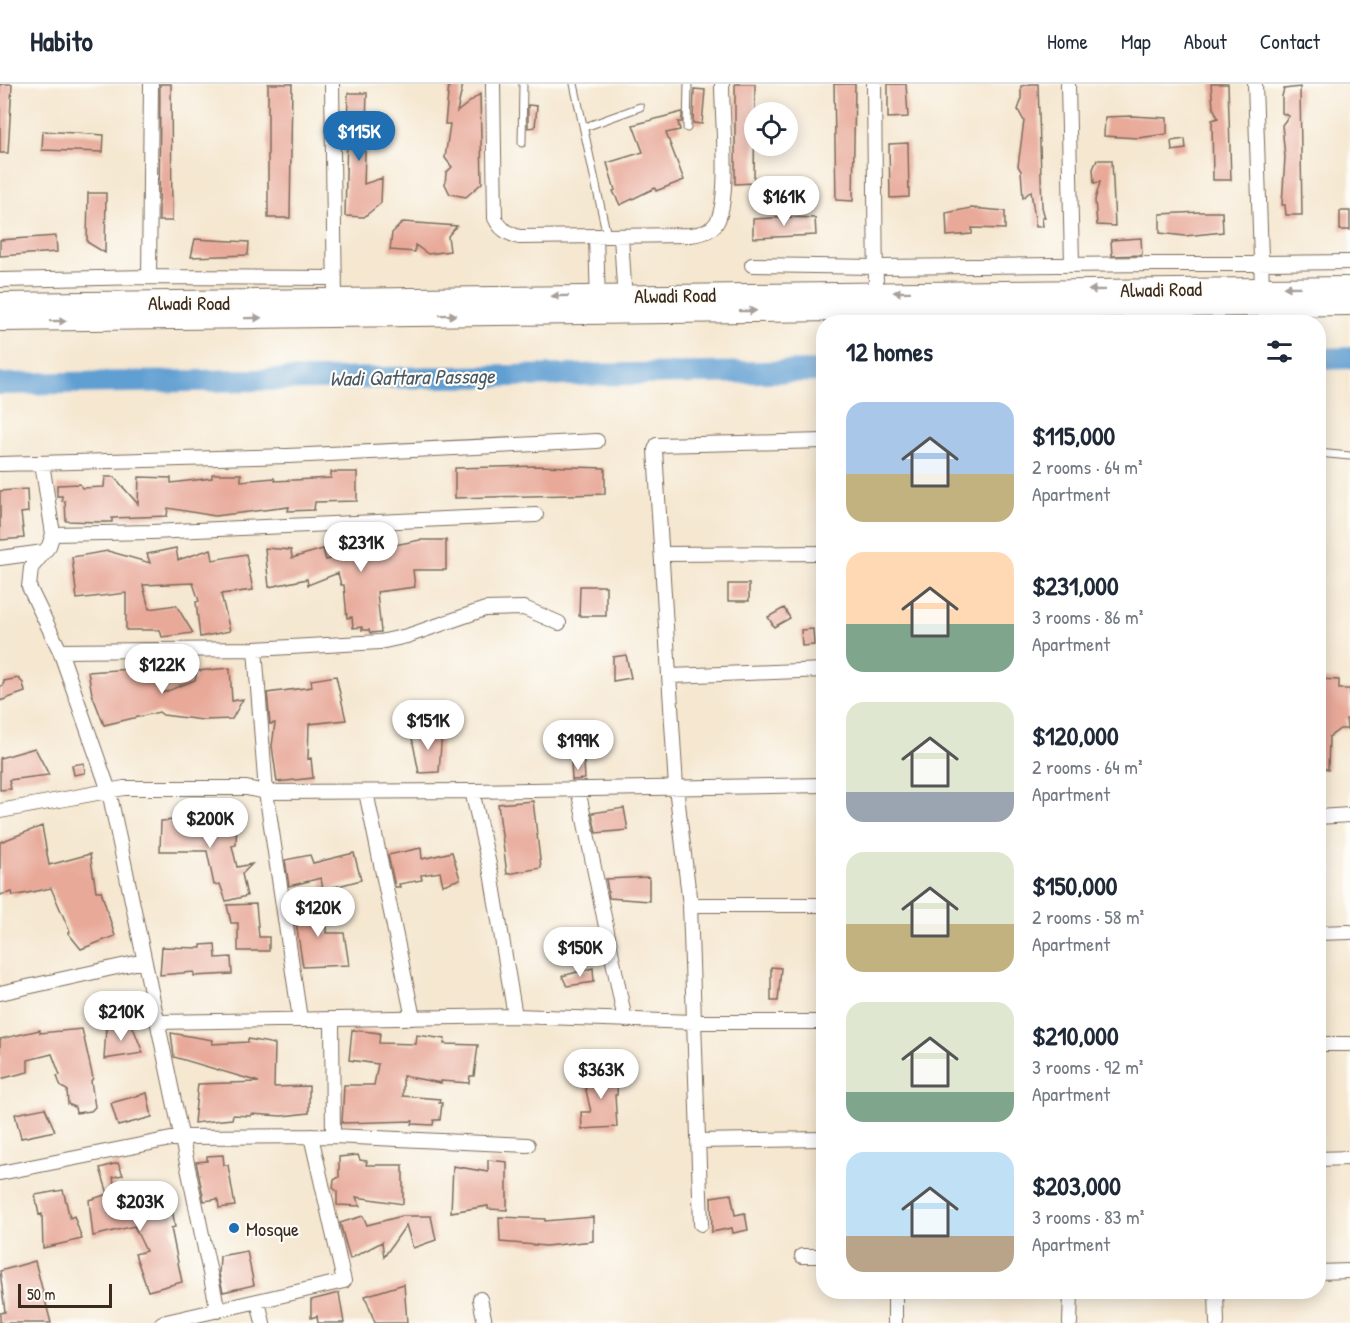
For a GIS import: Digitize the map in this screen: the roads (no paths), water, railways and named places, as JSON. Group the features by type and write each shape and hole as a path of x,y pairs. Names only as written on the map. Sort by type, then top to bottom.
{"main road":[{"name":"Alwadi Road","path":"0,303 335,301 625,304 1051,299 1262,287 1350,287"},
{"name":"Alwadi Road","path":"625,304 876,293 1350,305"},
{"name":"Alwadi Road","path":"0,321 598,304"}],"street":[{"path":"149,277 151,84"},
{"path":"332,84 335,301"},
{"path":"493,84 495,218 499,227 508,234 519,237 699,234 708,231 717,222 723,186 722,84"},
{"path":"874,84 876,293"},
{"path":"1068,84 1072,265"},
{"path":"1255,84 1262,287"},
{"path":"608,236 625,304"},
{"path":"598,304 608,236"},
{"path":"752,265 876,267 1350,262"},
{"path":"0,280 149,277 335,278"},
{"path":"0,464 288,456 597,441"},
{"path":"701,1224 690,906 676,787 671,676 655,450 657,445 816,441"},
{"path":"42,463 53,534 44,552 31,568 29,586 60,651 109,791 218,1311"},
{"path":"53,534 536,514"},
{"path":"0,558 44,552"},
{"path":"662,554 816,552"},
{"path":"60,651 255,650 380,642 416,633 485,609 524,608 559,623"},
{"path":"255,650 266,792 300,1019"},
{"path":"671,676 816,670"},
{"path":"0,811 124,788 246,788 266,792 366,792 816,785"},
{"path":"578,789 626,1020"},
{"path":"472,791 491,873 515,1016"},
{"path":"366,792 413,1018"},
{"path":"1326,816 1350,815"},
{"path":"690,906 816,905"},
{"path":"1326,933 1350,932"},
{"path":"0,993 144,961"},
{"path":"157,1022 515,1016 694,1022 816,1022"},
{"path":"332,1019 333,1136"},
{"path":"1326,1044 1350,1044"},
{"path":"162,1323 344,1281 311,1136"},
{"path":"0,1173 181,1137 333,1136 528,1145"},
{"path":"698,1142 816,1139"},
{"path":"1326,1159 1350,1158"},
{"path":"802,1256 816,1256"},
{"path":"1326,1272 1350,1271"},
{"path":"480,1299 485,1323"},
{"path":"895,1299 895,1323"},
{"path":"1070,1323 1071,1299"},
{"path":"1216,1299 1216,1323"},
{"path":"258,1301 263,1323"}],"lane":[{"path":"522,144 523,84"},
{"path":"574,84 608,236"},
{"path":"687,129 688,84"},
{"path":"585,127 640,107"},
{"path":"1326,454 1350,456"}],"waterway":[{"name":"Wadi Qattara Passage","path":"1326,359 1350,358"},
{"name":"Wadi Qattara Passage","path":"0,384 816,371"}],"place":[{"name":"Mosque","path":"234,1228"}]}
